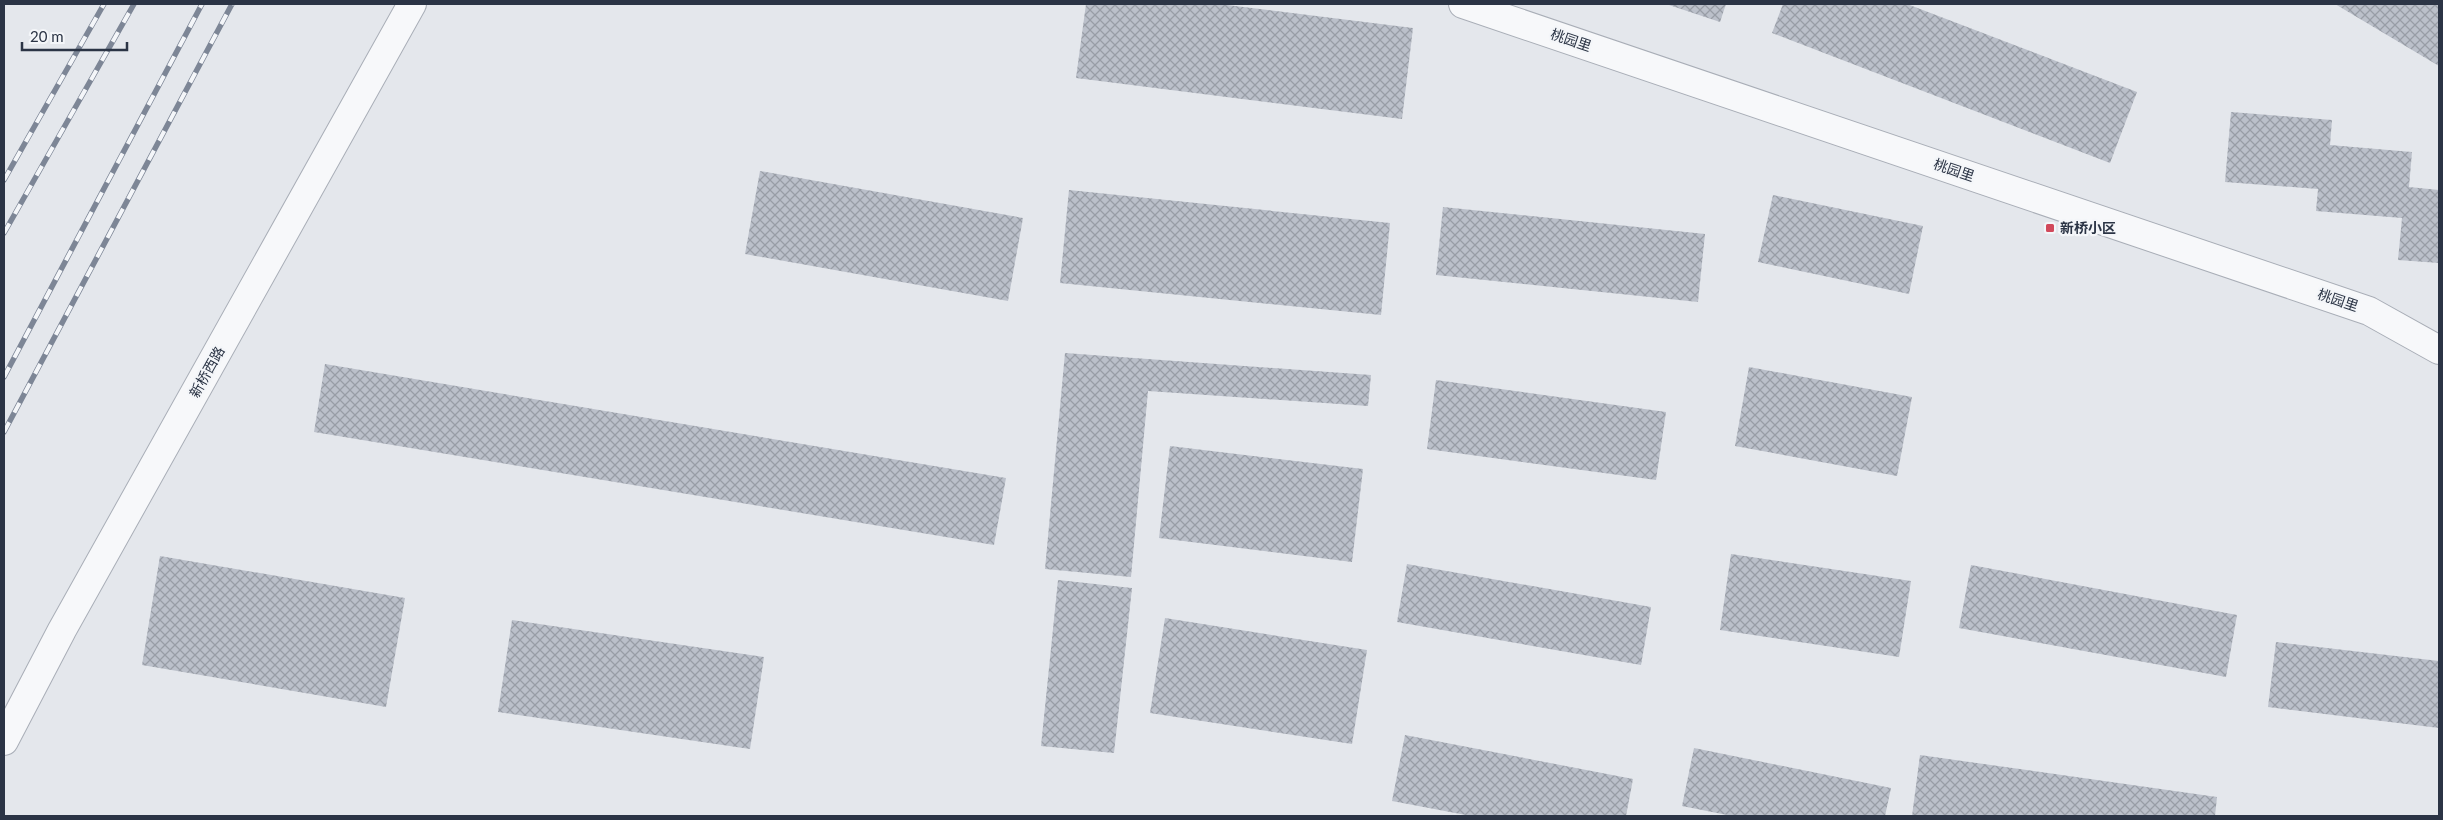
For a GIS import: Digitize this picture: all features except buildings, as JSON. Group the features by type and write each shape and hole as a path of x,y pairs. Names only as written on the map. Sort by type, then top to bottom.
{"street":[{"name":"新桥西路","path":"4,741 67,621 412,4"},
{"name":"桃园里","path":"1464,4 2369,311 2439,350"}],"railway":[{"path":"4,180 104,4"},
{"path":"4,233 134,4"},
{"path":"4,377 202,4"},
{"path":"4,432 232,4"}],"place":[{"name":"新桥小区","path":"2050,228"}]}
